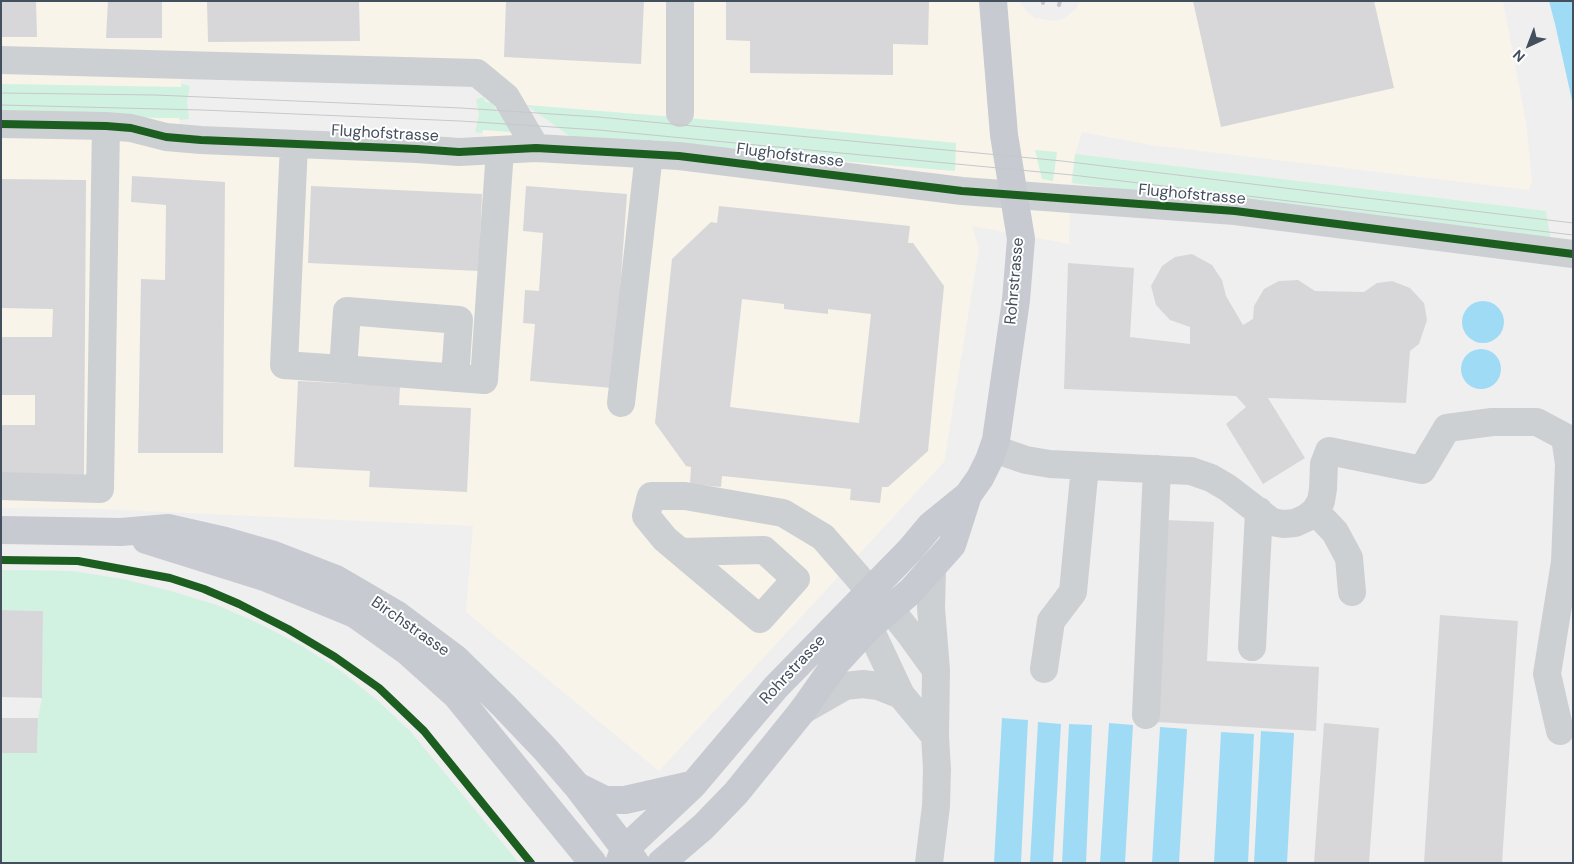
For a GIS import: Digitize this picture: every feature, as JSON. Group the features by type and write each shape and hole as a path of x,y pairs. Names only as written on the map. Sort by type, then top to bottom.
{"main road":[{"name":"Rohrstrasse","path":"626,858 642,831 694,784 776,687 932,525 968,495 980,478 994,449 1016,300 1021,240 1004,135 993,1"},
{"name":"Rohrstrasse","path":"660,863 702,827 736,793 803,710 836,663 869,627 911,591 932,569 952,545 968,495"},
{"name":"Birchstrasse","path":"1,530 121,532 168,528 274,555 336,580 396,614 456,659 504,706 577,786 626,858"},
{"name":"Birchstrasse","path":"121,532 267,578 355,614 407,651 456,695 593,863"},
{"path":"577,786 605,800 625,800 694,784"},
{"path":"694,863 702,827"}],"street":[{"path":"680,1 680,113"},
{"path":"1,60 477,73 506,97 536,148"},
{"name":"Flughofstrasse","path":"1,124 131,128 166,136 201,140 458,152 536,148 679,156 962,192 1014,194 1235,212 1563,253"},
{"path":"1,486 100,489 106,126"},
{"path":"294,144 284,365 484,380 500,150"},
{"path":"621,403 649,154"},
{"path":"343,369 348,311 459,320 455,378"},
{"path":"994,449 1026,460 1050,464 1191,471 1211,478 1228,488 1272,522 1283,524 1295,523 1315,511 1321,501 1324,464 1329,451 1422,470 1447,428 1492,422 1537,422 1565,438 1569,464 1564,562 1547,674 1560,731"},
{"path":"1044,669 1051,621 1073,592 1085,466"},
{"path":"1146,715 1157,469"},
{"path":"681,552 665,539 646,516 652,496 685,496 783,513 822,537 890,609 936,670"},
{"path":"1252,647 1259,511"},
{"path":"1315,511 1335,532 1349,558 1352,592"},
{"path":"929,863 936,806 937,769 935,736 936,670 931,608 932,569"},
{"path":"870,590 869,627 901,695 935,736"},
{"path":"803,710 846,686 863,684 878,686 901,695"}],"shaded area":[{"path":"1,1 1019,1 1027,12 1035,18 1054,21 1065,18 1076,9 1080,1 1503,1 1526,123 1532,181 1529,190 1151,145 1082,132 1075,154 1071,183 1069,244 972,226 979,249 944,462 659,771 466,612 473,526 100,509 1,508 1,115 180,118 179,124 190,132 472,145 484,137 482,130 954,171 956,143 748,123 491,102 475,86 192,74 180,81 181,87 1,84"}],"green space":[{"path":"1,84 181,87 182,84 190,86 187,102 189,119 1,115"},
{"path":"484,97 485,102 491,102 512,132 483,130 482,133 475,132 479,115 476,99"},
{"path":"526,105 748,123 956,143 955,171 571,137"},
{"path":"1035,150 1057,152 1053,181 1042,179"},
{"path":"1075,154 1546,211 1551,242 1072,183"},
{"path":"1,570 73,571 123,579 171,591 217,605 260,624 302,646 341,671 377,700 410,731 519,863 1,863 1,753 37,752 38,718 42,697 43,611 1,610"}],"water":[{"path":"1549,1 1573,1 1573,105 1555,24"},
{"path":"1487,301 1495,304 1501,310 1504,322 1501,334 1495,340 1479,343 1471,340 1465,334 1462,318 1465,310 1471,304"},
{"path":"1485,349 1492,352 1498,358 1501,369 1500,377 1492,386 1485,389 1477,389 1470,386 1462,377 1461,365 1464,358 1473,350"},
{"path":"1002,718 1028,720 1021,863 994,863"},
{"path":"1038,722 1061,724 1053,863 1030,863"},
{"path":"1109,723 1133,725 1125,863 1100,863"},
{"path":"1069,724 1092,725 1086,863 1062,863"},
{"path":"1160,727 1187,729 1179,863 1152,863"},
{"path":"1261,731 1294,733 1287,863 1254,863"},
{"path":"1221,732 1254,734 1248,863 1214,863"}],"building":[{"path":"1,1 36,1 37,37 1,37"},
{"path":"108,1 162,1 162,38 106,38"},
{"path":"207,1 359,1 360,41 208,42"},
{"path":"506,1 644,1 641,64 504,57"},
{"path":"726,1 929,1 928,45 893,44 893,75 750,73 750,41 726,40"},
{"path":"1193,1 1374,1 1394,88 1221,127"},
{"path":"132,176 225,182 223,453 138,453 141,279 165,280 166,205 131,202"},
{"path":"1,179 86,180 84,477 1,477 1,425 35,425 35,395 1,395 1,337 52,337 53,309 1,308"},
{"path":"311,186 482,194 479,271 308,263"},
{"path":"526,186 627,194 613,388 530,381 535,324 523,323 525,290 539,291 543,233 523,231"},
{"path":"719,206 910,226 908,243 913,243 944,286 928,451 888,487 882,487 880,503 850,500 851,489 722,476 721,487 690,484 691,467 686,466 655,423 672,259 711,222 717,223","holes":["742,299 784,304 784,309 828,314 828,309 871,314 859,423 730,407"]},
{"path":"1192,254 1212,265 1222,280 1226,296 1243,325 1253,319 1254,306 1264,289 1279,281 1298,280 1315,291 1364,292 1377,283 1392,281 1410,288 1424,303 1427,320 1419,344 1410,351 1406,403 1268,398 1305,458 1263,484 1226,424 1246,407 1236,396 1064,389 1068,263 1134,268 1130,337 1190,344 1190,327 1170,320 1156,305 1151,286 1162,266 1175,257"},
{"path":"298,381 400,386 399,405 471,408 467,492 369,487 370,471 294,467"},
{"path":"1166,520 1214,522 1207,661 1319,667 1316,731 1156,722"},
{"path":"1,610 43,611 42,698 1,697"},
{"path":"1440,615 1518,621 1502,863 1424,863"},
{"path":"1,718 38,718 37,753 1,753"},
{"path":"1324,723 1379,728 1369,863 1314,863"}],"tram line":[{"path":"1,93 155,95 461,108 598,117 1062,161 1573,223"},
{"path":"1,105 202,110 460,121 599,130 1072,175 1573,235"}],"railway":[{"path":"1059,5 1060,1"}],"cycle path":[{"path":"1,124 106,126 131,128 166,137 201,140 459,152 536,148 679,156 962,191 1235,211 1573,254"},
{"path":"1,560 78,561 170,578 204,589 239,604 288,629 335,657 379,688 424,731 531,863"}]}
